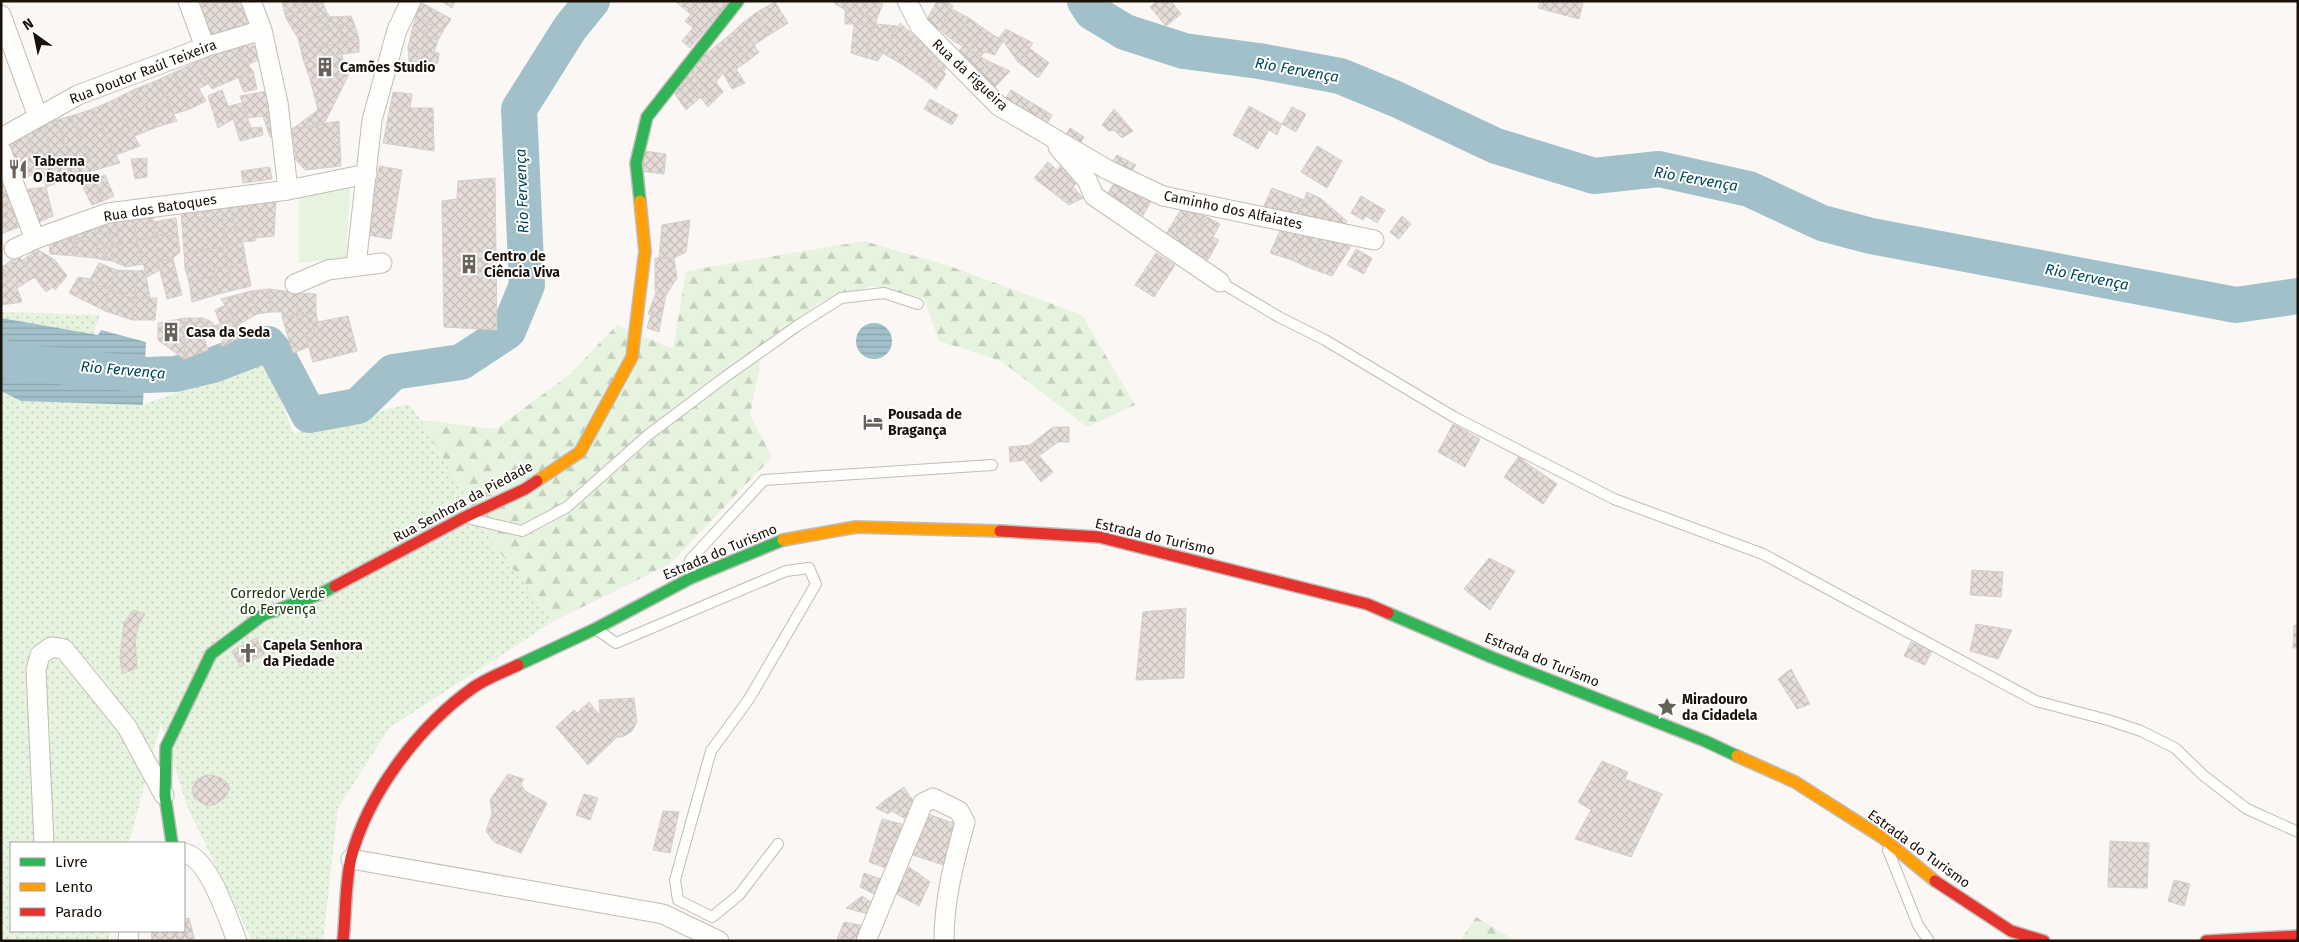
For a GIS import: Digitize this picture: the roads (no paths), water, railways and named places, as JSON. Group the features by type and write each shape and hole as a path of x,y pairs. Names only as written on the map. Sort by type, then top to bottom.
{"street":[{"path":"188,1 204,47"},
{"path":"252,1 262,30 278,102 288,190"},
{"path":"356,266 372,120 397,30 411,1"},
{"name":"Rua Senhora da Piedade","path":"165,796 166,747 211,654 263,616 320,594 463,518 526,489 580,452 632,357 645,251 636,163 647,117 738,1"},
{"name":"Rua da Figueira","path":"907,1 920,26 999,106 1047,135"},
{"path":"1,15 38,117"},
{"name":"Rua Doutor Raúl Teixeira","path":"1,138 78,95 204,47 262,30"},
{"path":"366,91 372,120"},
{"path":"1047,135 1087,180 1094,196 1220,282"},
{"name":"Caminho dos Alfaiates","path":"1047,135 1108,170 1163,196 1374,240"},
{"path":"1,150 36,239"},
{"name":"Rua dos Batoques","path":"14,249 108,213 288,190 367,174"},
{"path":"295,284 328,270 382,263"},
{"name":"Estrada do Turismo","path":"343,941 351,859 361,828 393,769 436,718 475,686 595,629 691,578 785,539 856,527 957,528 1099,537 1367,604 1491,657 1705,741 1795,782 1883,838 1944,888 2011,932 2044,941"},
{"path":"44,842 36,670 40,654 51,647 64,649 127,726 165,796 172,842"},
{"path":"866,941 923,803 933,798 959,810 965,822 950,876 944,920 944,941"},
{"path":"185,853 199,860 218,895 236,941"},
{"path":"351,859 663,914 719,941"},
{"path":"2206,941 2298,936"}],"lane":[{"path":"1220,282 1279,317 1325,340 1454,417 1614,500 1763,554 2036,701 2108,720 2141,731 2175,748 2204,776 2247,809 2298,832"},
{"path":"463,518 522,531 566,507 648,436 725,377 797,326 841,298 884,294 918,304"},
{"path":"691,578 690,560 764,480 992,465"},
{"path":"595,629 616,643 786,571 809,568 816,584 803,610 749,699 712,751 675,880 678,900 712,917 739,895 778,844"},
{"path":"1883,838 1918,925 1929,941"}],"water":[{"path":"1,318 98,335 101,330 146,342 143,405 21,401 1,391"},
{"path":"874,323 886,329 892,341 886,353 874,359 862,353 856,341 862,329"},
{"path":"278,337 314,408 352,399 357,415 304,429 273,362 260,353 257,357 249,345"}],"waterway":[{"name":"Rio Fervença","path":"1,357 10,361 146,375 175,374 213,365 268,344 278,356 309,415 358,406 393,372 461,362 508,331 527,285 519,109 570,28 592,1"},
{"name":"Rio Fervença","path":"1085,1 1092,12 1125,32 1184,51 1259,61 1340,76 1396,99 1496,146 1594,176 1659,169 1749,189 1822,223 1871,236 2236,305 2298,296"}],"place":[{"name":"Camões Studio","path":"325,67"},
{"name":"Taberna O Batoque","path":"18,169"},
{"name":"Centro de Ciência Viva","path":"469,264"},
{"name":"Casa da Seda","path":"171,332"},
{"name":"Pousada de Bragança","path":"873,422"},
{"name":"Capela Senhora da Piedade","path":"248,653"},
{"name":"Miradouro da Cidadela","path":"1667,707"}],"park label":[{"name":"Corredor Verde do Fervença","path":"278,602"}]}
